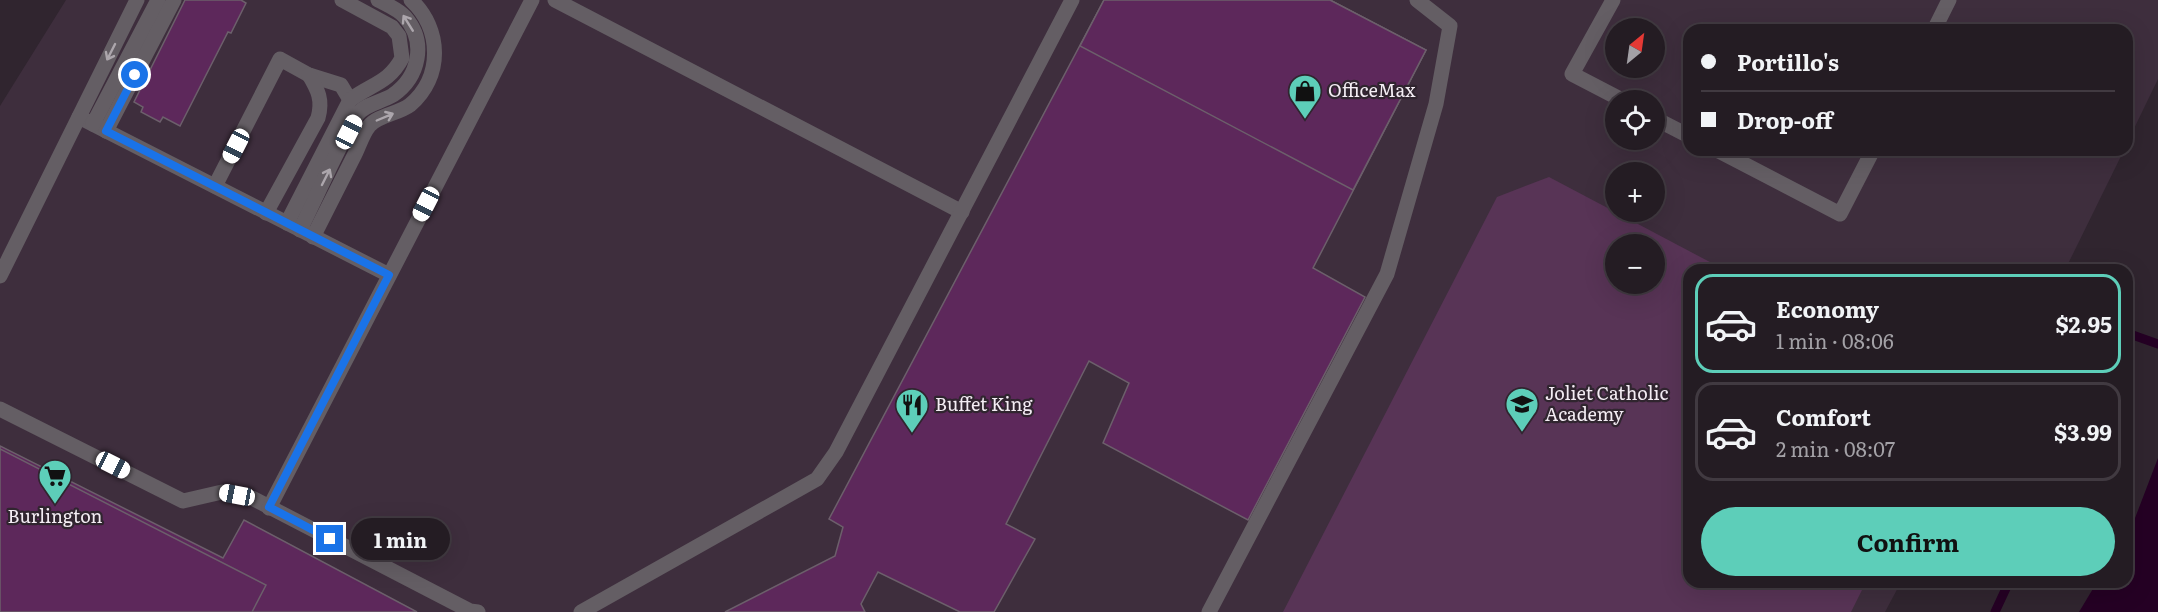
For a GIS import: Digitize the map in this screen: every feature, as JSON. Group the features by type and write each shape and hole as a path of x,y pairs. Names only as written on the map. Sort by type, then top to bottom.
{"lane":[{"path":"0,276 137,0"},
{"path":"99,128 158,0"},
{"path":"99,128 174,0"},
{"path":"300,230 350,100 363,90 390,77 402,58 399,36 392,27 342,0"},
{"path":"300,230 359,112 396,93 408,82 415,71 418,47 410,24 404,15 378,0"},
{"path":"300,230 369,125 409,105 429,81 434,69 434,38 423,12 411,0"},
{"path":"269,507 532,0"},
{"path":"555,0 962,212"},
{"path":"581,612 817,479 836,452 1072,0"},
{"path":"1209,612 1387,274 1436,104 1450,26 1417,0"},
{"path":"1605,91 1572,74 1613,0"},
{"path":"1937,24 1949,0"},
{"path":"215,186 280,60 309,75 341,85 350,100"},
{"path":"266,213 318,118 322,105 318,90 309,75"},
{"path":"79,117 389,275"},
{"path":"1665,123 1683,132"},
{"path":"1729,156 1840,214 1869,156"},
{"path":"0,409 183,501 222,492 252,498 470,611 478,612"}],"shaded area":[{"path":"66,0 2158,0 2158,79 2133,131 2133,24 1683,24 1683,156 2121,156 2068,264 1683,264 1683,588 1898,588 1885,612 0,612 0,106"},
{"name":"Joliet Catholic Academy","path":"1549,177 1605,207 1605,222 1634,222 1657,234 1605,234 1605,294 1665,294 1665,238 1714,264 1683,264 1683,588 1863,588 1851,612 1283,612 1497,197"},
{"path":"2158,458 2158,612 2079,612 2093,588 2133,588 2133,523"}],"building":[{"path":"185,0 241,0 246,3 231,33 228,32 180,126 163,117 160,122 141,112 143,107 134,102"},
{"path":"1104,0 1330,0 1426,50 1313,268 1365,297 1248,520 1103,443 1129,383 1089,361 1006,524 1035,539 994,612 960,612 878,572 861,604 865,612 725,612 835,556 843,527 829,519"},
{"name":"OfficeMax","path":"1104,0 1330,0 1426,50 1353,190 1080,46"},
{"name":"Burlington","path":"0,446 223,558 244,520 417,612 0,612"},
{"name":"Burlington","path":"0,449 266,585 252,612 0,612"}],"waterway":[{"path":"2133,335 2158,344"},
{"path":"1995,612 2006,588"}],"place":[{"name":"OfficeMax","path":"1305,120"},
{"name":"Joliet Catholic Academy","path":"1522,433"},
{"name":"Buffet King","path":"912,434"},
{"name":"Burlington","path":"55,505"}],"route":[{"path":"135,75 106,131 389,275 269,507 330,539"}]}
